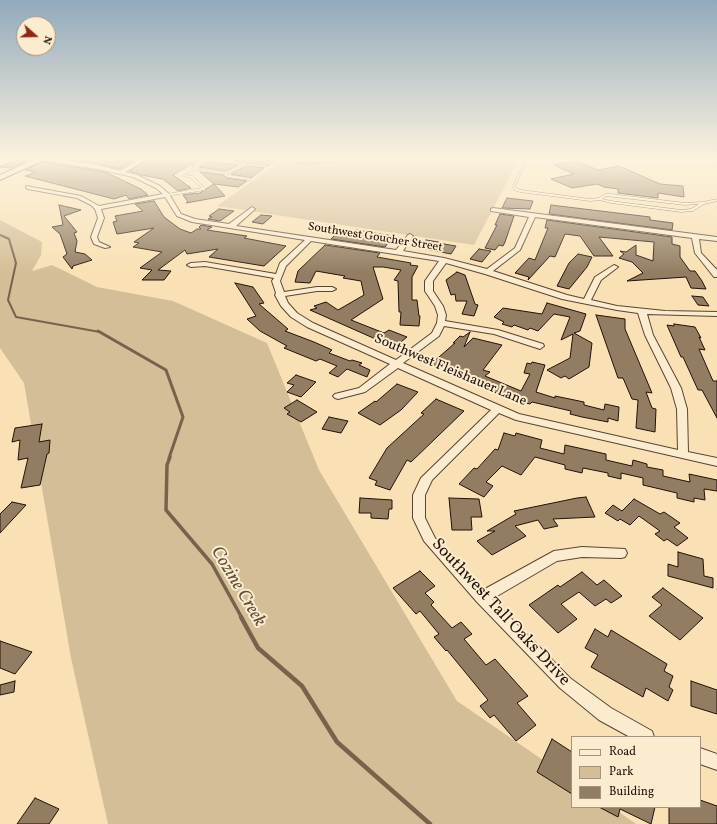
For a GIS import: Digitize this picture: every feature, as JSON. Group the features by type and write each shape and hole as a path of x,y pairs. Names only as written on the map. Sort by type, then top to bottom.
{"street":[{"path":"72,195 87,200 98,208 101,218 94,237 96,243 107,247"},
{"path":"98,208 167,196"},
{"name":"Southwest Goucher Street","path":"167,196 180,215 187,219 444,260 488,272 542,291 586,302 642,311 717,314"},
{"path":"230,226 252,209"},
{"path":"493,210 717,239"},
{"path":"488,272 518,249 533,215"},
{"path":"398,253 410,236"},
{"path":"695,236 698,254 717,275"},
{"path":"191,264 205,264 277,276 284,265 310,239"},
{"path":"338,396 362,390 436,334 441,323 439,306 429,291 429,281 444,260"},
{"path":"586,302 598,279 614,267"},
{"name":"Southwest Fleishauer Lane","path":"277,276 276,281 279,295 284,304 294,315 310,325 497,410 534,422 717,462"},
{"path":"279,295 317,289 332,289"},
{"path":"642,311 649,335 676,388 682,409 683,454"},
{"path":"441,323 495,332 540,346"},
{"name":"Southwest Tall Oaks Drive","path":"497,410 427,478 419,495 419,518 430,540 482,598 565,683 605,714 644,736"},
{"path":"482,598 554,556 582,552 621,553"},
{"path":"701,756 717,762"}],"lane":[{"path":"559,195 590,200 600,199 611,202 681,211 692,210 703,203"},
{"path":"600,199 604,195"},
{"path":"615,195 685,204 703,203 717,200"}],"green space":[{"path":"232,195 500,195 474,245 217,206"},
{"path":"0,220 42,242 41,255 32,271 52,265 97,287 173,301 267,343 319,470 457,701 571,779 571,808 613,808 636,824 108,824 71,658 24,383 0,348"}],"building":[{"path":"100,195 125,195 114,199"},
{"path":"126,195 146,195 129,199"},
{"path":"183,195 225,196 186,203 188,202"},
{"path":"638,195 658,195 658,198"},
{"path":"507,198 533,201 530,209 502,208"},
{"path":"154,201 164,217 180,229 191,233 197,229 201,229 199,227 201,225 212,227 207,230 247,236 244,238 286,246 264,266 209,257 218,249 187,254 185,250 158,270 171,271 164,280 142,280 152,270 140,268 162,252 133,247 139,243 134,242 154,228 117,234 113,222 117,221 115,216 143,211 135,204"},
{"path":"59,205 81,210 64,216 77,232 74,233 77,241 75,252 85,254 92,260 73,266 72,269 63,257 67,254 60,234 52,227 63,225"},
{"path":"551,205 650,217 650,220 673,223 672,230 549,214"},
{"path":"219,209 234,211 220,221 208,219 212,217 209,216"},
{"path":"500,214 514,216 505,242 503,246 499,245 495,250 485,248 497,225 495,225"},
{"path":"261,215 272,216 263,224 252,222"},
{"path":"547,220 672,237 672,244 680,246 680,257 690,271 695,271 706,289 691,288 686,277 627,281 643,273 632,262 619,258 624,254 620,251 626,252 636,245 636,255 653,261 654,242 599,237 613,256 594,256 580,236 565,234 555,257 550,256 528,280 529,277 515,273 529,258 535,260 548,228 545,228"},
{"path":"340,230 355,232 356,230 393,236 385,247 331,239"},
{"path":"426,240 456,246 451,254 420,248"},
{"path":"325,245 380,253 377,257 411,263 410,265 418,266 412,277 412,300 417,300 420,316 419,326 400,325 401,312 399,312 398,281 394,280 401,270 383,267 373,267 383,299 351,320 384,333 389,330 407,337 396,346 379,342 380,341 310,310 317,308 314,306 326,302 338,310 364,295 361,281 343,278 345,276 316,271 310,283 295,282 298,271"},
{"path":"479,249 491,251 482,262 470,259"},
{"path":"578,254 592,257 587,267 569,289 557,286 569,263"},
{"path":"457,272 465,275 475,304 478,305 474,316 462,314 467,301 456,301 455,294 451,295 446,280"},
{"path":"235,283 253,287 264,303 259,304 288,329 285,331 332,350 329,353 350,361 352,360 362,363 359,365 370,370 367,377 347,369 338,377 329,373 337,366 320,359 316,361 284,348 287,346 260,331 247,319 256,316"},
{"path":"692,296 703,297 709,306 698,305"},
{"path":"547,303 586,314 580,331 574,333 592,343 589,367 569,379 565,376 561,378 547,370 570,358 573,334 561,340 570,317 554,314 538,331 530,328 528,330 514,325 512,327 502,324 504,322 494,317 503,308 542,314"},
{"path":"596,315 625,319 625,329 652,393 646,392 652,408 656,409 655,432 636,428 638,400 632,399 623,378 618,378"},
{"path":"674,324 695,327 701,338 699,337 705,350 699,349 713,381 717,381 717,418 702,390 698,390 683,357 681,357 667,325 674,326"},
{"path":"470,332 464,347 473,338 502,345 483,370 490,372 485,376 521,391 530,374 524,373 527,363 531,364 532,362 545,365 536,392 555,398 555,396 584,402 584,405 604,410 605,404 619,407 618,421 608,418 608,422 582,417 570,414 571,411 511,399 431,364 455,343 453,343 460,336 463,337"},
{"path":"296,375 316,382 301,397 287,392 294,385 287,383"},
{"path":"397,384 418,392 401,410 380,425 358,413 375,401 376,402"},
{"path":"436,399 464,411 411,462 407,460 390,490 375,485 377,481 369,478 387,448 424,414 421,413"},
{"path":"297,400 317,412 301,422 287,414 290,412 284,408"},
{"path":"329,417 348,421 341,433 322,429"},
{"path":"42,424 39,442 50,440 49,453 47,454 40,485 21,488 28,458 18,460 20,440 12,442 15,428"},
{"path":"504,433 515,436 516,433 542,440 540,448 564,454 565,445 606,454 606,460 632,466 633,460 647,464 647,467 663,470 663,476 690,482 689,474 717,480 717,491 704,489 705,500 694,498 694,502 677,498 677,493 643,485 643,478 621,473 621,479 608,476 608,473 583,468 582,473 565,469 565,465 535,457 521,475 502,466 486,482 493,486 484,497 459,484 474,468 477,469 495,449 498,450"},
{"path":"586,497 595,517 553,519 558,526 544,529 538,520 515,526 526,536 492,555 477,541 495,531 487,531 516,514 514,511"},
{"path":"360,498 392,500 392,509 389,509 388,519 371,518 371,513 359,513"},
{"path":"449,498 479,499 482,517 471,517 472,530 452,530"},
{"path":"634,499 660,514 664,512 680,523 674,527 688,538 677,546 667,539 664,541 655,534 660,531 639,516 630,525 620,519 618,521 605,513 613,505 622,511"},
{"path":"12,502 26,505 0,533 0,514"},
{"path":"678,552 703,559 704,576 713,578 713,588 668,576 668,564 678,567"},
{"path":"420,571 435,586 425,593 434,602 431,605 452,628 461,622 472,634 464,639 486,665 495,659 528,696 517,703 536,725 516,741 494,715 490,718 480,706 488,700 447,650 446,651 434,637 439,634 420,611 416,614 393,588"},
{"path":"582,572 597,585 604,580 622,596 611,603 606,599 595,606 579,592 561,604 577,619 558,633 529,605 558,585 560,587"},
{"path":"663,588 703,618 680,640 649,616 662,605 652,597"},
{"path":"595,629 608,637 611,630 667,664 664,671 673,676 669,687 673,690 668,701 646,688 643,697 591,667 598,655 585,648"},
{"path":"0,641 32,652 15,674 0,668"},
{"path":"15,681 14,692 0,695 0,685"},
{"path":"691,681 717,690 717,714 691,706"},
{"path":"552,739 571,751 571,793 537,772"},
{"path":"35,798 59,809 49,824 17,824"},
{"path":"701,800 717,806 717,824 669,824 669,808 701,808"},
{"path":"601,808 655,808 651,824 620,809 618,817"}],"waterway":[{"name":"Cozine Creek","path":"0,235 9,239 16,263 8,300 16,317 100,332"},
{"name":"Cozine Creek","path":"100,332 166,370 183,417 169,458"},
{"name":"Cozine Creek","path":"170,457 167,465 166,510 212,564 242,618"},
{"name":"Cozine Creek","path":"241,617 258,648 302,686 337,742 430,824"}]}
